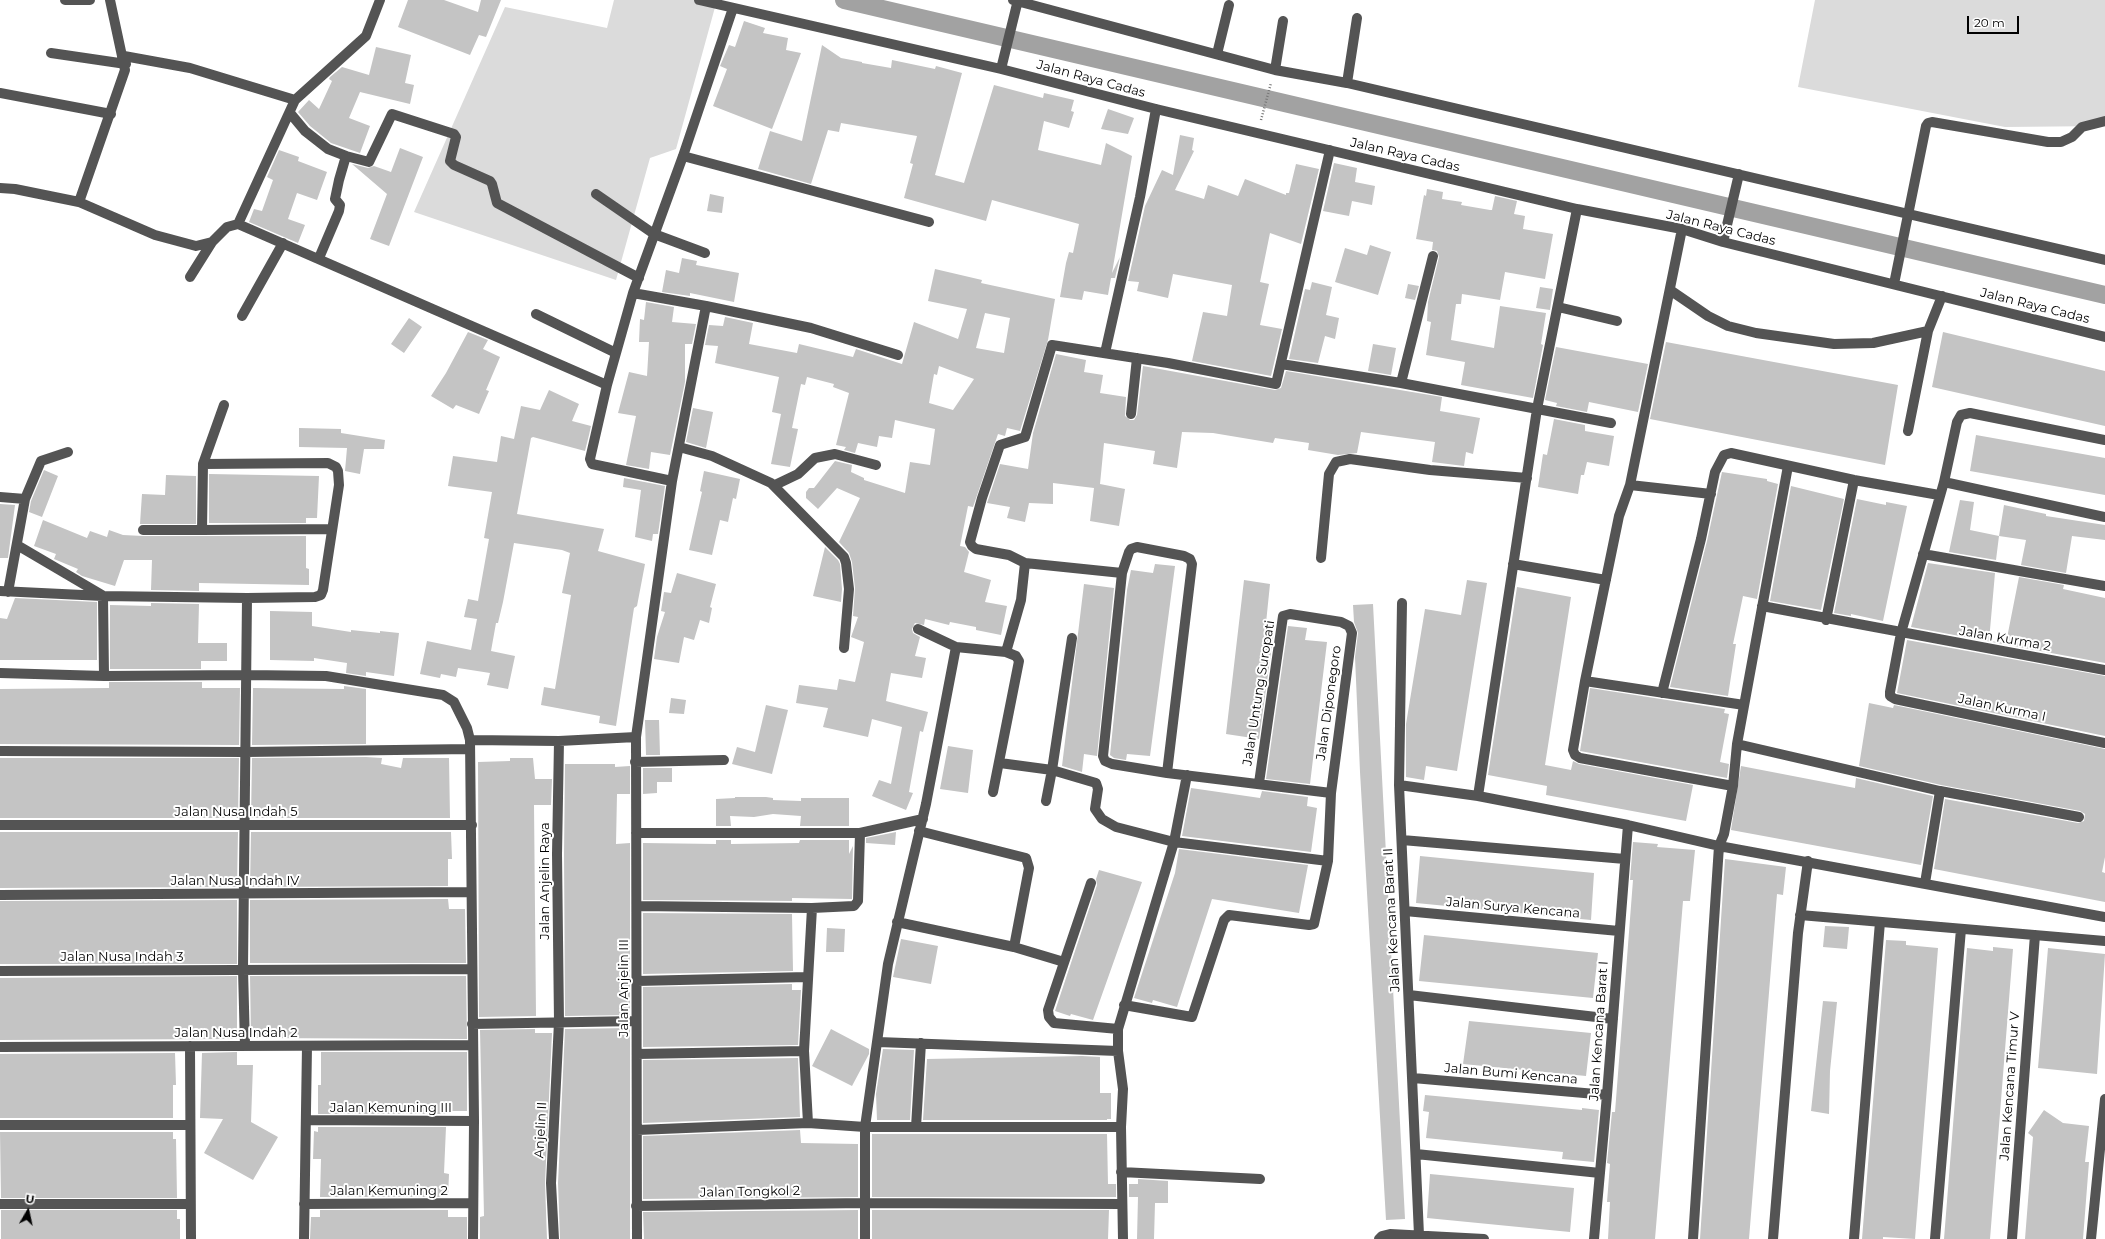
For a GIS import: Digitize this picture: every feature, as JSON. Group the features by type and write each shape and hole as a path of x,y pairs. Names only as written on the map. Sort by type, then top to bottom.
{"street":[{"path":"65,0 90,0"},
{"path":"79,202 124,78 125,60 110,0"},
{"path":"238,224 295,100 366,36 380,0"},
{"name":"Jalan Raya Cadas","path":"699,0 1002,66 1156,110 1577,209 1682,229 1723,242 2105,337"},
{"path":"1002,66 1016,2 1274,70 1347,83 1738,177 1909,214 2105,260"},
{"path":"1217,54 1228,4"},
{"path":"672,481 592,464 590,459 607,385 633,293 683,156 733,8"},
{"path":"1347,83 1357,18"},
{"path":"1274,70 1284,21"},
{"path":"51,53 190,68 295,100"},
{"path":"0,93 111,114"},
{"path":"1106,353 1140,197 1156,110"},
{"path":"290,113 305,131 328,149 346,156 369,162 392,114 454,134 456,137 450,161 454,165 490,181 497,203 639,278"},
{"path":"1894,284 1926,126 1928,123 1932,122 2048,142 2061,142 2072,137 2082,128 2105,121"},
{"path":"1122,574 1025,563 1009,555 976,549 970,542 982,498 1000,445 1025,437 1052,345 1137,358 1276,384 1278,381 1330,150"},
{"path":"319,258 340,205 336,199 339,180 346,156"},
{"path":"683,156 928,222"},
{"path":"1723,242 1738,177"},
{"path":"0,188 15,189 79,202 170,240 196,246 212,242"},
{"path":"596,194 654,234 705,253"},
{"path":"1478,796 1537,409 1577,209"},
{"path":"190,277 212,242 227,226 238,224 319,258 607,385"},
{"path":"1682,229 1630,485 1619,516 1584,681 1573,750 1575,755 1580,758 1732,786"},
{"path":"242,316 283,243"},
{"path":"1401,384 1433,256"},
{"path":"1670,290 1708,316 1728,326 1756,333 1834,344 1860,344 1928,330"},
{"path":"633,293 706,306 811,328 898,355"},
{"path":"1908,431 1928,330 1942,296"},
{"name":"Jalan Anjelin III","path":"637,1239 636,737 672,481 706,306"},
{"path":"1558,306 1617,321"},
{"path":"536,314 616,353"},
{"path":"1131,414 1137,358"},
{"path":"1281,364 1401,384 1611,423"},
{"path":"202,530 204,464 224,405"},
{"path":"1901,633 1939,495 1944,482 1957,422 1961,415 1970,413 2105,440"},
{"path":"678,447 712,456 775,485 844,557 849,589 844,648"},
{"path":"68,452 41,461 25,499 17,545 4,591 103,596 247,598 315,597 321,595 324,590 331,529 339,485 338,471 336,467 328,463 204,464"},
{"path":"1662,693 1711,494 1715,472 1724,455 1732,453 1854,480 1939,495"},
{"path":"775,485 798,474 814,458 835,454 876,465"},
{"path":"1321,558 1329,474 1336,462 1350,459 1430,470 1527,478"},
{"path":"1693,1239 1719,846 1724,834 1737,744 1788,466"},
{"path":"1826,620 1854,480"},
{"path":"1944,482 2105,517"},
{"path":"1630,485 1711,494"},
{"path":"0,497 25,499"},
{"path":"143,530 331,529"},
{"path":"17,545 103,596"},
{"path":"1167,773 1192,564 1190,559 1184,556 1137,547 1131,549 1129,552 1122,574 1103,756 1105,761 1112,764 1167,773 1259,783 1330,793"},
{"path":"1923,554 2105,586"},
{"path":"1006,652 1021,600 1025,563"},
{"path":"1513,564 1606,580"},
{"path":"103,596 104,676"},
{"path":"245,1046 243,969 246,825 247,598"},
{"name":"Jalan Kencana Barat II","path":"1402,603 1399,785 1419,1235"},
{"name":"Jalan Kurma 2","path":"1762,606 1826,620 2105,670"},
{"name":"Jalan Untung Suropati","path":"1259,783 1283,616 1290,614 1340,622"},
{"name":"Jalan Diponegoro","path":"1124,1005 1192,1017 1224,920 1229,915 1309,925 1314,924 1328,861 1330,793 1352,633 1349,626 1340,622"},
{"path":"918,629 956,647 1006,652 1016,656 1019,661 1000,763 993,792"},
{"name":"Jalan Kurma I","path":"1901,633 1890,692 1890,696 1895,699 2105,743"},
{"path":"1046,801 1072,638"},
{"path":"865,1239 865,1127 888,964 922,819 956,647"},
{"path":"0,673 104,676 247,674 326,676 443,695 454,702 459,710 470,744 474,1121 473,1239"},
{"path":"1584,681 1744,705"},
{"path":"0,751 246,752 636,737"},
{"name":"Jalan Anjelin Raya","path":"559,741 557,861 559,1022"},
{"path":"1737,744 1940,791 2079,817"},
{"path":"635,762 724,760"},
{"path":"1000,763 1052,770 1096,783 1098,789 1095,809 1098,815 1107,823 1174,842 1328,861"},
{"path":"1123,1239 1121,1127 1123,1089 1118,1051 1118,1029 1174,842 1187,775"},
{"path":"1399,785 1478,796 1628,825 1719,846 1808,861 2105,917"},
{"path":"1925,884 1940,791"},
{"path":"636,833 860,833 922,819"},
{"name":"Jalan Nusa Indah 5","path":"0,825 472,825"},
{"name":"Jalan Kencana Barat I","path":"1594,1239 1608,1095 1628,825"},
{"path":"919,831 1026,858 1029,868 1014,947"},
{"path":"637,906 851,907 856,905 859,898 860,833"},
{"path":"1402,840 1625,859"},
{"path":"1773,1239 1800,915 1808,861"},
{"path":"1091,883 1048,1010 1049,1017 1054,1023 1118,1029"},
{"name":"Jalan Nusa Indah IV","path":"0,895 471,892"},
{"path":"808,1123 804,1051 812,908"},
{"name":"Jalan Surya Kencana","path":"1405,911 1619,931"},
{"path":"1800,915 2105,941"},
{"path":"897,922 1014,947 1064,962"},
{"path":"1854,1239 1880,922"},
{"path":"1935,1239 1961,929"},
{"name":"Jalan Kencana Timur V","path":"2012,1239 2035,935"},
{"name":"Jalan Nusa Indah 3","path":"0,971 472,969"},
{"path":"637,981 807,977"},
{"path":"1408,995 1613,1019"},
{"path":"472,1024 636,1021"},
{"name":"Anjelin II","path":"554,1239 551,1183 559,1022"},
{"path":"878,1042 1118,1051"},
{"path":"916,1127 921,1043"},
{"name":"Jalan Nusa Indah 2","path":"0,1047 472,1045"},
{"path":"190,1046 190,1239"},
{"path":"304,1239 307,1046"},
{"path":"637,1054 804,1051"},
{"name":"Jalan Bumi Kencana","path":"1413,1078 1608,1095"},
{"path":"2091,1239 2105,1099"},
{"name":"Jalan Kemuning III","path":"307,1120 474,1121"},
{"path":"637,1130 808,1123 865,1127 1121,1127"},
{"path":"0,1125 190,1125"},
{"path":"1416,1154 1600,1173"},
{"path":"1121,1172 1260,1179"},
{"name":"Jalan Kemuning 2","path":"304,1204 473,1203"},
{"path":"0,1204 190,1204"},
{"name":"Jalan Tongkol 2","path":"636,1206 1122,1204"},
{"path":"1379,1239 1382,1236 1390,1234 1484,1239"}],"path":[{"path":"1260,121 1271,83"}],"shaded area":[{"path":"614,0 717,0 676,149 650,158 616,280 414,212 505,7 607,28"},
{"path":"1815,0 2105,0 2105,126 2005,127 1798,87"}],"building":[{"path":"408,0 444,0 478,12 481,0 501,0 486,37 479,35 470,55 398,27"},
{"path":"744,21 765,28 763,33 788,38 786,50 801,53 772,129 713,106 727,69 720,66 729,45 735,47"},
{"path":"822,45 841,58 862,63 891,68 892,60 935,69 936,66 962,73 935,175 964,183 994,85 1043,98 1044,93 1074,100 1071,111 1074,112 1069,128 1044,121 1038,150 1101,165 1106,143 1132,156 1112,273 1120,257 1115,278 1111,278 1108,295 1084,291 1082,300 1060,297 1066,263 1069,252 1073,253 1079,224 992,200 986,221 904,198 913,164 910,163 917,136 841,123 839,132 828,130 811,184 758,169 770,131 802,141"},
{"path":"376,47 411,55 405,83 414,85 410,104 360,92 349,118 370,126 360,153 331,143 310,126 298,112 309,100 319,109 332,81 329,79 330,77 342,67 369,75"},
{"path":"1108,109 1134,118 1128,134 1101,129"},
{"path":"1180,135 1194,138 1192,150 1194,151 1175,190 1204,199 1208,185 1238,196 1245,179 1286,195 1286,193 1289,193 1296,164 1319,169 1301,244 1270,233 1260,282 1269,284 1260,325 1282,329 1271,376 1192,361 1203,312 1227,316 1232,285 1173,274 1168,298 1137,291 1139,282 1128,281 1145,206 1162,170 1173,175"},
{"path":"400,148 423,157 389,246 370,239 387,194 352,164 368,168 374,166 391,172"},
{"path":"279,150 299,157 298,161 327,172 317,200 297,193 288,219 305,225 298,243 249,222 254,209 262,211 273,180 267,177"},
{"path":"1334,163 1357,168 1355,182 1375,186 1372,205 1352,201 1349,216 1323,211"},
{"path":"1427,189 1443,192 1442,199 1462,202 1461,205 1490,210 1492,210 1495,196 1517,201 1514,214 1525,216 1523,229 1553,234 1545,279 1505,272 1500,300 1462,294 1461,304 1456,304 1451,340 1494,348 1500,306 1546,313 1541,344 1543,345 1533,398 1461,385 1465,362 1426,355 1431,322 1427,321 1428,302 1439,257 1437,251 1432,250 1433,242 1416,239 1424,195 1426,196"},
{"path":"710,194 724,197 722,213 707,211"},
{"path":"1370,245 1391,252 1378,295 1335,282 1345,248 1367,255"},
{"path":"682,258 697,261 696,265 739,273 734,302 690,293 690,296 662,292 666,270 679,273"},
{"path":"935,269 982,280 981,283 1055,299 1048,340 1020,431 1007,428 1005,436 998,434 973,507 968,506 960,546 965,547 969,552 964,572 991,580 985,602 1007,606 1001,635 976,630 976,627 950,622 949,625 925,619 924,625 915,623 912,629 913,633 920,637 915,656 926,658 922,678 891,673 886,701 928,712 923,732 920,731 909,792 913,793 906,810 872,796 879,780 891,784 902,727 872,719 868,737 823,727 828,708 796,703 799,685 837,690 839,679 855,682 864,642 851,637 858,617 853,616 855,588 852,562 849,553 839,542 860,498 837,488 818,509 806,498 806,492 809,488 814,488 835,461 852,465 851,472 864,478 864,480 905,493 910,462 930,465 935,429 895,420 892,438 879,436 877,447 858,443 855,453 844,450 846,447 836,445 849,393 833,387 834,384 807,377 805,385 801,384 792,428 798,429 790,467 771,464 781,414 772,412 779,377 715,363 718,346 705,345 709,325 723,326 725,317 753,323 749,344 797,353 799,344 853,357 856,349 902,364 914,322 958,339 967,309 928,301","holes":["985,313 1010,318 1004,353 976,348","939,366 974,379 953,410 929,403 934,374 937,375"]},
{"path":"1312,282 1332,287 1326,315 1339,318 1335,339 1325,336 1318,363 1289,359 1305,289 1310,290"},
{"path":"1408,284 1419,286 1415,300 1405,298"},
{"path":"1540,287 1553,289 1550,310 1536,308"},
{"path":"646,302 674,307 672,322 696,324 692,344 685,344 685,382 670,455 651,452 649,469 626,465 636,416 618,413 629,372 647,376 649,342 639,342 640,319 644,320"},
{"path":"409,318 422,327 404,353 391,344"},
{"path":"468,332 488,340 483,349 500,357 486,390 489,391 479,414 456,405 453,409 431,396 446,373"},
{"path":"1943,332 2105,371 2105,426 1932,387"},
{"path":"1666,342 1898,385 1885,465 1650,419"},
{"path":"1373,344 1396,348 1391,375 1368,371"},
{"path":"1556,347 1648,364 1638,412 1589,402 1587,412 1556,406 1557,403 1545,400"},
{"path":"1056,354 1086,360 1084,372 1103,375 1100,393 1126,397 1125,416 1130,420 1134,420 1137,415 1143,366 1275,390 1281,388 1286,371 1442,397 1440,411 1480,418 1473,454 1466,452 1464,466 1432,462 1435,442 1361,432 1357,453 1338,455 1308,450 1309,443 1275,438 1273,443 1213,433 1182,432 1177,468 1153,464 1155,451 1104,443 1100,484 1125,489 1119,526 1090,521 1094,488 1053,483 1053,504 1029,503 1025,522 1007,518 1010,507 987,503 1000,464 1028,469 1033,433"},
{"path":"549,390 579,404 572,421 591,426 585,451 533,437 531,438 517,514 604,529 598,551 645,564 637,606 634,608 616,726 599,723 600,716 541,705 544,687 555,689 571,595 562,593 570,553 562,550 514,543 503,602 498,623 496,623 491,651 515,656 508,689 487,685 490,673 458,668 456,677 441,674 440,678 420,674 427,641 471,650 477,619 464,617 468,599 478,601 489,539 484,538 492,492 448,486 453,456 497,462 501,436 514,439 521,406 540,410"},
{"path":"693,408 713,412 706,448 686,442"},
{"path":"1554,419 1585,425 1585,431 1614,436 1609,466 1587,462 1584,475 1581,475 1578,494 1538,487 1543,454 1547,455"},
{"path":"299,428 341,429 341,433 385,440 384,449 364,449 360,474 345,471 347,448 299,447"},
{"path":"1976,435 2105,458 2105,495 1970,471"},
{"path":"44,470 58,476 42,517 29,512 31,501"},
{"path":"704,471 740,479 736,499 733,498 728,522 720,520 712,555 689,550 702,492 700,491"},
{"path":"1722,472 1767,479 1767,481 1778,484 1757,599 1743,596 1733,644 1736,644 1728,696 1670,687 1707,541"},
{"path":"209,474 319,476 317,518 306,518 306,523 209,523"},
{"path":"166,475 196,476 196,524 140,524 142,494 165,495"},
{"path":"624,478 665,486 658,534 653,534 652,541 635,537 641,490 623,487"},
{"path":"1791,486 1844,499 1821,610 1770,601"},
{"path":"1857,499 1886,505 1886,502 1907,506 1883,621 1851,614 1851,616 1834,613"},
{"path":"1960,500 1974,502 1970,530 1999,536 1996,560 1949,552"},
{"path":"0,504 15,505 8,558 0,558"},
{"path":"2004,505 2046,514 2046,516 2105,525 2105,540 2072,536 2066,573 2021,565 2026,540 1999,536"},
{"path":"43,520 87,538 90,531 107,537 109,530 123,535 143,536 306,536 306,568 309,569 309,585 199,583 199,591 151,590 152,560 124,560 115,586 82,576 76,572 78,569 54,559 56,554 34,546"},
{"path":"825,547 840,564 842,589 841,602 813,596"},
{"path":"1928,563 1995,573 1989,641 2006,643 2019,577 2064,585 2063,589 2105,598 2105,663 1911,627"},
{"path":"1155,564 1175,566 1150,756 1127,754 1126,760 1114,758 1110,755 1127,590 1131,570 1153,573"},
{"path":"677,573 716,584 710,607 712,608 709,623 700,620 694,640 684,637 679,663 654,659 657,637 665,612 661,611 664,592 671,593"},
{"path":"1244,580 1270,584 1266,623 1275,624 1259,739 1226,734"},
{"path":"1467,580 1487,583 1457,771 1426,766 1424,780 1406,777 1406,724 1425,609 1461,615"},
{"path":"1084,584 1114,588 1097,756 1084,754 1082,772 1062,766"},
{"path":"1517,587 1571,597 1545,765 1571,770 1573,761 1579,764 1693,785 1686,821 1546,795 1547,786 1488,775"},
{"path":"15,598 97,602 97,660 0,660 0,618 7,619"},
{"path":"151,603 199,604 198,643 227,643 227,661 201,661 201,669 110,669 110,605 151,606"},
{"path":"1373,604 1405,1219 1386,1220 1360,772 1355,657 1358,633 1354,622 1353,605"},
{"path":"270,611 312,612 312,626 351,632 351,630 399,633 394,676 366,672 366,676 346,673 347,663 314,658 314,661 270,660"},
{"path":"1288,626 1307,628 1305,640 1327,642 1310,784 1266,779"},
{"path":"1907,640 2105,676 2105,736 1897,693"},
{"path":"109,682 202,682 202,688 240,688 239,745 0,744 0,689 109,688"},
{"path":"344,686 366,689 366,744 252,745 253,688 344,689"},
{"path":"1590,688 1725,709 1724,713 1729,714 1720,762 1729,764 1727,778 1580,751"},
{"path":"671,698 686,700 684,714 669,713"},
{"path":"1869,703 1893,708 1894,705 2105,749 2105,857 2102,872 2105,873 2105,902 1934,869 1945,799 2078,823 2084,821 2085,814 2080,811 1941,785 1859,766"},
{"path":"766,705 788,710 772,774 732,764 737,747 755,752"},
{"path":"645,720 659,720 660,755 646,755"},
{"path":"948,746 973,750 968,793 940,789"},
{"path":"0,758 239,758 238,818 0,818"},
{"path":"252,758 382,758 381,764 401,768 403,758 449,758 450,818 251,818"},
{"path":"510,758 533,758 535,779 552,779 551,805 534,805 536,1016 479,1017 478,762 510,761"},
{"path":"565,764 615,764 615,767 630,766 630,794 617,794 616,844 630,843 630,1015 565,1016"},
{"path":"1741,766 1855,788 1856,778 1933,796 1921,865 1731,830"},
{"path":"643,768 672,768 672,782 657,782 657,793 643,794"},
{"path":"1191,788 1260,798 1262,791 1308,797 1307,806 1317,808 1311,852 1182,836"},
{"path":"735,797 766,797 773,798 773,800 801,801 801,798 849,798 849,826 800,826 801,816 773,814 754,817 730,816 731,826 716,826 716,799"},
{"path":"0,832 238,832 237,887 0,888"},
{"path":"251,832 451,832 452,859 448,859 448,886 250,887"},
{"path":"896,832 895,845 866,843 866,838"},
{"path":"716,840 731,840 731,844 799,843 800,840 849,840 849,854 853,846 852,899 792,898 792,901 643,900 643,843 716,844"},
{"path":"1633,842 1658,844 1657,847 1695,850 1690,901 1683,901 1655,1239 1608,1239 1610,1202 1607,1202 1610,1164 1607,1163 1612,1112 1615,1112 1633,880 1630,880"},
{"path":"1179,849 1308,865 1299,913 1212,899 1177,1007 1153,1000 1152,1003 1134,998 1175,873"},
{"path":"1420,856 1594,873 1591,920 1416,903"},
{"path":"1725,859 1786,867 1783,895 1777,894 1749,1239 1700,1239"},
{"path":"1099,870 1142,882 1093,1020 1071,1014 1070,1016 1055,1011 1097,885 1096,879"},
{"path":"448,899 449,909 465,909 466,963 250,963 250,900"},
{"path":"237,900 237,964 0,964 0,901"},
{"path":"643,913 792,914 793,971 643,974"},
{"path":"1825,926 1849,927 1847,949 1823,947"},
{"path":"827,928 845,929 844,952 826,952"},
{"path":"1424,935 1598,953 1593,998 1419,981"},
{"path":"901,939 938,946 931,984 893,977"},
{"path":"1886,940 1906,941 1906,945 1938,948 1915,1239 1883,1237 1883,1239 1862,1239"},
{"path":"1993,947 2013,949 1990,1239 1944,1239 1967,948 1993,951"},
{"path":"2048,948 2105,954 2097,1074 2038,1068"},
{"path":"237,976 237,1039 0,1040 0,978"},
{"path":"250,976 466,976 467,1039 251,1038"},
{"path":"792,984 792,990 801,990 798,1045 643,1047 643,987"},
{"path":"1823,1001 1837,1002 1830,1071 1829,1114 1811,1111"},
{"path":"1469,1021 1591,1033 1586,1076 1463,1064"},
{"path":"630,1028 630,1239 560,1239 558,1183 565,1029"},
{"path":"535,1029 535,1033 552,1033 545,1183 547,1239 480,1239 480,1217 484,1216 480,1030"},
{"path":"831,1029 869,1049 869,1054 852,1086 812,1066"},
{"path":"883,1049 914,1050 910,1120 877,1120 876,1094"},
{"path":"237,1052 237,1065 253,1065 251,1122 278,1137 253,1180 204,1153 223,1119 200,1118 202,1053"},
{"path":"321,1052 467,1052 467,1111 446,1111 446,1114 318,1114 318,1085 321,1085"},
{"path":"175,1053 176,1085 173,1085 173,1118 0,1118 0,1054"},
{"path":"1082,1056 1100,1057 1100,1093 1111,1093 1111,1119 923,1120 927,1059"},
{"path":"798,1058 800,1117 643,1123 643,1060"},
{"path":"1425,1095 1582,1110 1582,1108 1599,1110 1594,1162 1562,1159 1563,1152 1426,1138 1429,1112 1423,1111"},
{"path":"2044,1110 2063,1123 2089,1126 2085,1162 2089,1162 2083,1239 2025,1239 2033,1137 2028,1133"},
{"path":"318,1127 446,1127 444,1173 449,1174 448,1197 320,1197 321,1159 313,1159 314,1131 318,1132"},
{"path":"800,1130 801,1143 858,1144 858,1197 643,1199 643,1136"},
{"path":"0,1132 173,1132 173,1139 176,1139 177,1198 1,1198"},
{"path":"872,1134 1107,1134 1108,1184 1116,1184 1116,1197 872,1197"},
{"path":"1430,1174 1574,1188 1570,1232 1427,1218"},
{"path":"1138,1179 1168,1181 1168,1203 1155,1203 1154,1239 1137,1239 1138,1197 1129,1197 1129,1184 1138,1184"},
{"path":"1,1210 177,1210 177,1219 180,1219 180,1239 1,1239"},
{"path":"320,1210 448,1210 448,1217 467,1217 467,1239 310,1239 311,1217 320,1217"},
{"path":"858,1210 858,1239 644,1239 643,1212"},
{"path":"872,1210 1109,1210 1108,1239 872,1239"}],"waterway":[{"path":"844,0 2105,295"}]}
